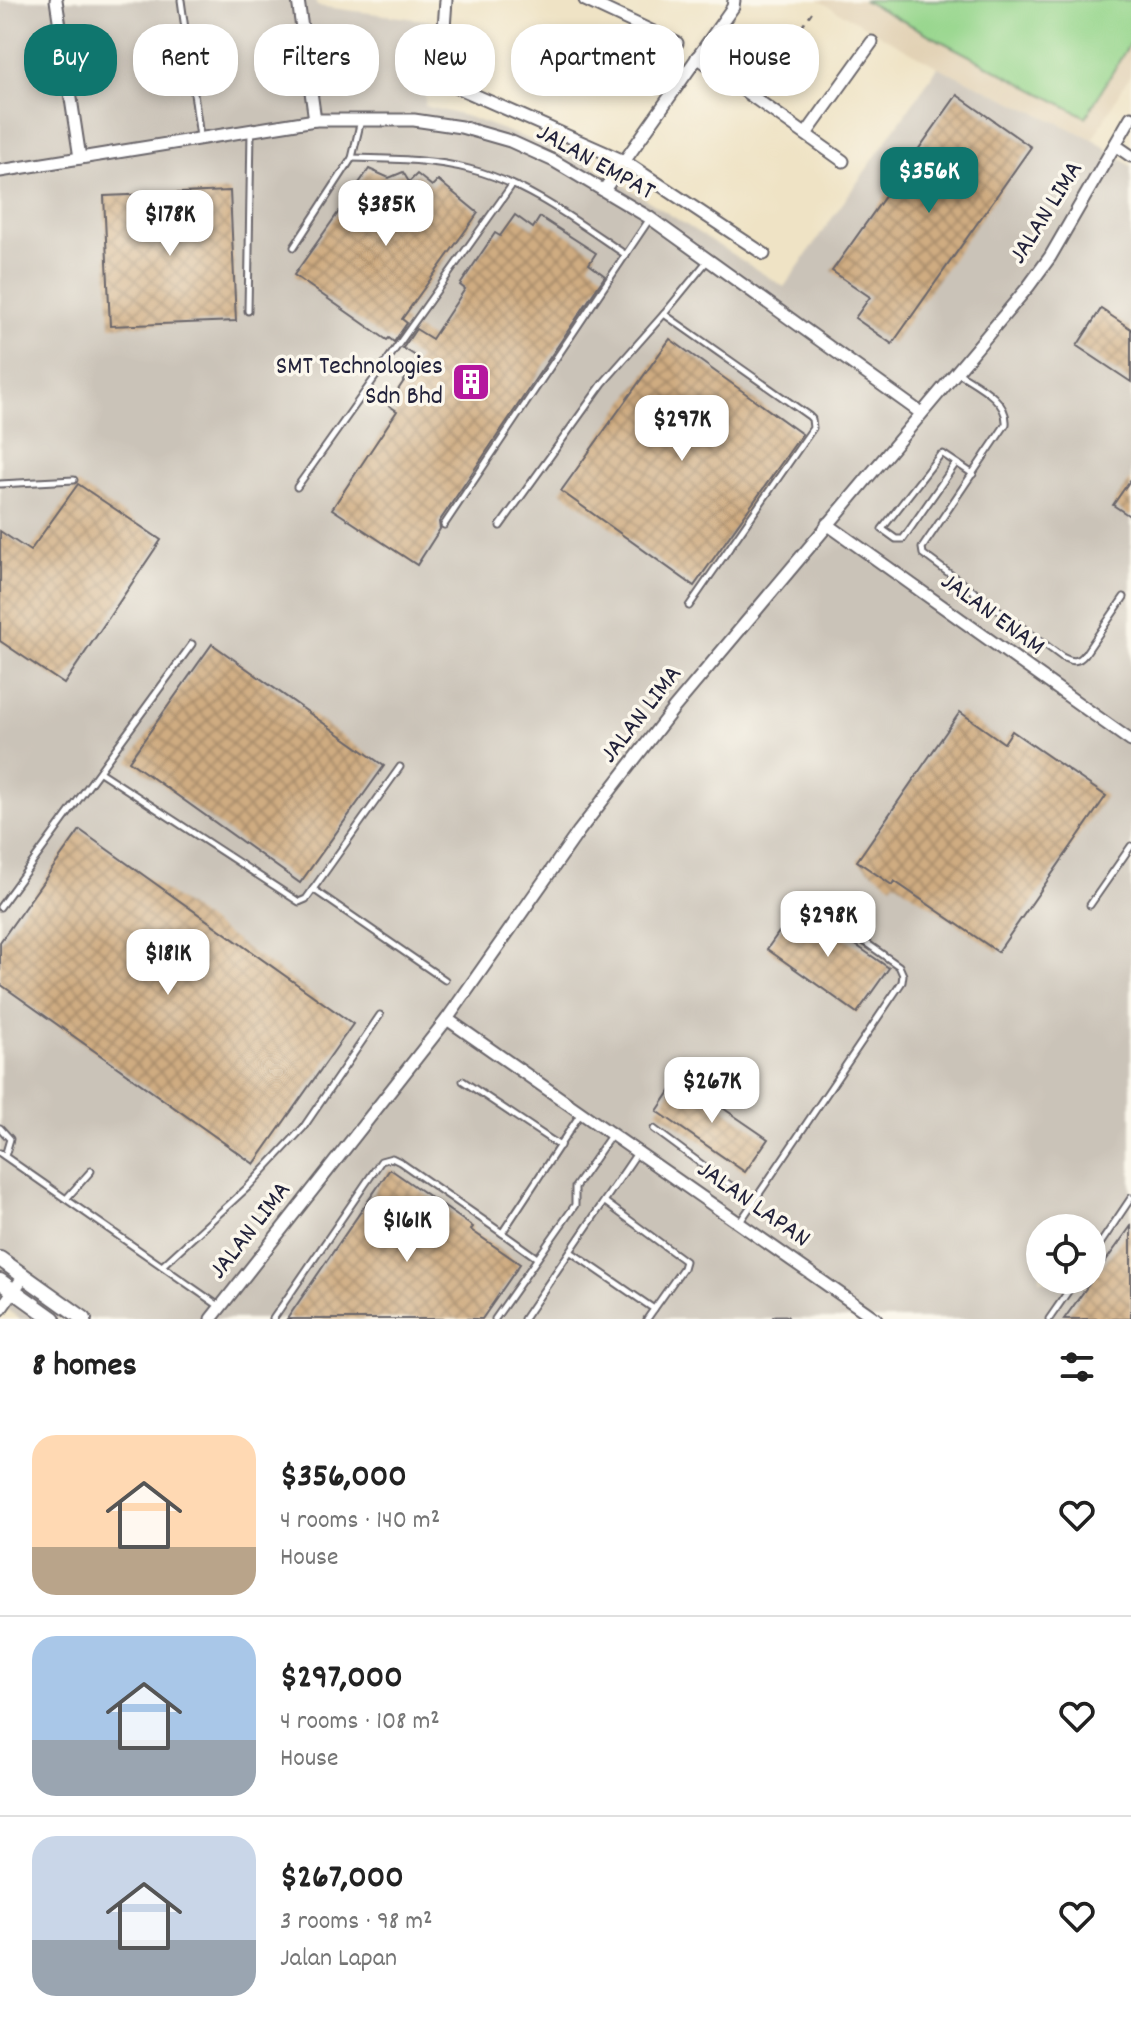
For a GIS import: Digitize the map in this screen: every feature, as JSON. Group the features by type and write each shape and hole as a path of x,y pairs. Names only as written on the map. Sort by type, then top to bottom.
{"main road":[{"path":"0,1259 84,1319"},
{"path":"4,1287 53,1319"}],"street":[{"path":"56,0 80,158"},
{"path":"298,0 315,120"},
{"path":"446,0 441,71 452,85 624,161 764,254"},
{"path":"585,0 636,24"},
{"path":"604,190 733,7 734,0"},
{"path":"806,134 872,42"},
{"path":"754,96 843,161"},
{"name":"JALAN LIMA","path":"211,1319 447,1019 579,831 646,743 1028,287 1050,257 1131,117"},
{"name":"JALAN EMPAT","path":"0,171 315,120 414,120 461,127 554,161 650,218 921,413"},
{"path":"1115,145 1131,156"},
{"name":"JALAN ENAM","path":"827,524 1131,741"},
{"name":"JALAN LAPAN","path":"447,1019 876,1319"},
{"path":"0,1310 4,1287 19,1273"}],"lane":[{"path":"181,0 200,137"},
{"path":"294,247 352,158 361,119"},
{"path":"248,311 251,130"},
{"path":"352,158 417,160 471,169 512,185 556,208 626,255"},
{"path":"297,487 512,185"},
{"path":"444,525 650,218"},
{"path":"500,526 603,383 708,259"},
{"path":"664,314 809,416 813,423 813,428 689,606"},
{"path":"957,371 993,397 1006,416 1006,424 922,548 926,558 1062,657 1074,661 1080,660 1124,597"},
{"path":"956,463 903,539 896,539 882,529 939,456 943,454 973,474"},
{"path":"0,484 74,480"},
{"path":"0,907 192,644"},
{"path":"100,772 293,901 299,902 306,899 400,767"},
{"path":"1090,905 1131,846"},
{"path":"313,889 445,980"},
{"path":"740,1222 902,982 903,970 845,928"},
{"path":"162,1266 247,1188 303,1128 380,1015"},
{"path":"463,1081 560,1146"},
{"path":"502,1233 582,1112"},
{"path":"0,1128 10,1139 2,1154 220,1306"},
{"path":"654,1129 754,1203"},
{"path":"495,1319 575,1205 575,1187 612,1134"},
{"path":"524,1319 637,1152"},
{"path":"273,1319 375,1168 389,1158 400,1162 537,1258"},
{"path":"66,1199 91,1171"},
{"path":"1106,1235 1131,1198"},
{"path":"605,1202 685,1261 647,1319"},
{"path":"571,1252 654,1309"},
{"path":"1049,1319 1066,1294"},
{"path":"776,1319 785,1319"}],"path":[{"path":"803,24 812,12"}],"shaded area":[{"path":"0,0 315,0 317,6 431,21 431,24 395,24 395,96 426,96 425,106 465,116 582,159 784,287 938,67 1093,139 1131,166 1131,1319 20,1319 0,1305"},
{"path":"818,0 1131,0 1131,73 1093,139 938,67"}],"green space":[{"path":"863,0 1131,0 1131,41 1086,117"}],"building":[{"path":"957,95 1031,147 892,344 855,318 870,297 832,271"},
{"path":"369,169 389,178 403,172 409,182 417,174 432,186 438,180 478,213 402,319 407,323 394,342 294,275"},
{"path":"230,191 236,321 110,326 104,196"},
{"name":"SMT Technologies Sdn Bhd","path":"515,215 533,228 540,217 596,253 589,264 605,276 439,522 440,529 417,565 332,509 397,411 388,405 419,358 403,348 416,329 432,339 465,289 460,285 495,233 500,236"},
{"path":"1101,309 1131,329 1131,382 1077,346"},
{"path":"670,339 802,434 694,586 561,491"},
{"path":"1131,479 1131,517 1113,505"},
{"path":"78,484 161,540 64,684 0,641 0,531 30,551"},
{"path":"212,644 384,766 300,883 129,761"},
{"path":"960,712 1004,743 1012,731 1106,796 998,952 894,881 892,885 857,861"},
{"path":"80,830 353,1024 254,1164 0,984 0,942"},
{"path":"798,905 889,968 857,1013 767,949"},
{"path":"679,1078 768,1139 745,1172 657,1111"},
{"path":"390,1169 520,1264 482,1319 287,1319"},
{"path":"1131,1226 1131,1319 1064,1319 1082,1294 1106,1294 1106,1261"}],"place":[{"name":"SMT Technologies Sdn Bhd","path":"471,382"}]}
